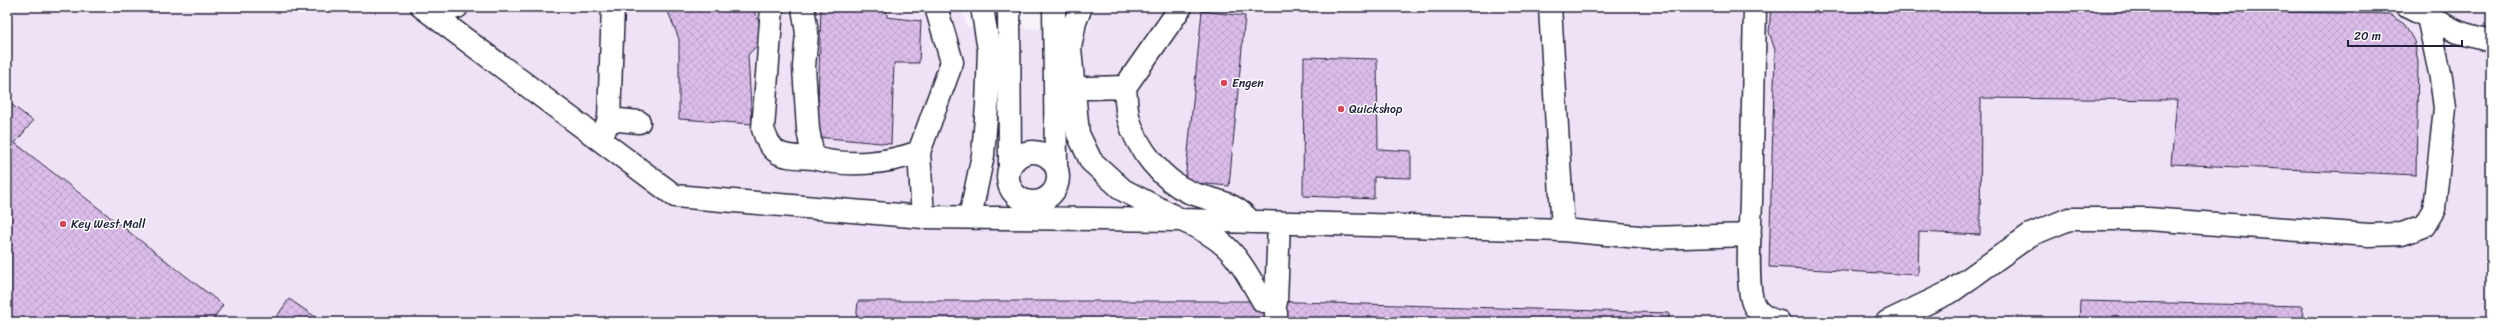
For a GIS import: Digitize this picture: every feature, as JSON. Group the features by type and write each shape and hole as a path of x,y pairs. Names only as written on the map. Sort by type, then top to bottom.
{"lane":[{"path":"427,10 457,7"},
{"path":"600,140 609,119 613,7"},
{"path":"772,7 764,129 767,142 774,152 786,156 813,158 832,163 887,162 919,152"},
{"path":"803,7 807,33 804,67 808,129 813,158"},
{"path":"923,217 919,152 952,62 936,7"},
{"path":"970,217 983,156 986,105 989,50 982,7"},
{"path":"1009,7 1010,165 1007,179 1010,189 1030,210"},
{"path":"1054,7 1064,89 1078,134 1091,161 1123,190 1203,229 1229,247 1273,310"},
{"path":"1030,210 1053,193 1058,184 1056,166 1064,89 1075,22 1081,7"},
{"path":"1181,7 1125,87 1128,119 1135,138 1151,160 1168,178 1189,192 1231,204 1241,210 1251,222"},
{"path":"1550,7 1563,230"},
{"path":"1755,7 1750,235 1752,300 1756,309 1768,319 1779,322"},
{"path":"2408,7 2458,32 2491,41"},
{"path":"427,10 675,196 923,217 970,217 1030,210 1182,220 1563,230 1650,238 1750,235"},
{"path":"1887,322 1952,291 2030,235 2070,219 2148,219 2369,234 2402,234 2424,226 2434,209 2445,108 2441,78 2428,17"},
{"path":"1064,89 1125,87"},
{"path":"609,119 639,122"},
{"path":"1053,193 1066,169 1078,134"},
{"path":"1010,165 1015,158 1031,151 1048,157 1056,166"},
{"path":"1273,310 1279,222"}],"shaded area":[{"path":"7,7 960,7 967,27 1088,30 1095,7 2491,7 2491,322 7,322"}],"building":[{"path":"670,7 751,7 767,35 748,55 752,124 679,119 679,39 667,9"},
{"path":"821,7 886,7 887,17 921,21 919,63 894,63 891,144 817,137"},
{"path":"1771,7 2027,7 2389,14 2404,24 2414,41 2418,61 2416,175 2171,164 2177,100 1981,98 1980,235 1919,232 1918,275 1769,267 1775,50 1769,32"},
{"path":"1202,11 1245,16 1229,186 1185,182"},
{"path":"1304,57 1377,59 1378,149 1411,151 1411,178 1374,177 1374,199 1303,196"},
{"name":"Key West Mall","path":"7,101 33,121 15,143 223,305 211,322 7,322"},
{"path":"289,299 323,322 273,322"},
{"path":"858,301 1263,301 1669,313 1669,322 856,322"},
{"path":"2080,301 2303,306 2302,322 2079,322"}],"place":[{"name":"Engen","path":"1224,83"},
{"name":"Quickshop","path":"1341,109"},
{"name":"Key West Mall","path":"63,224"}]}
